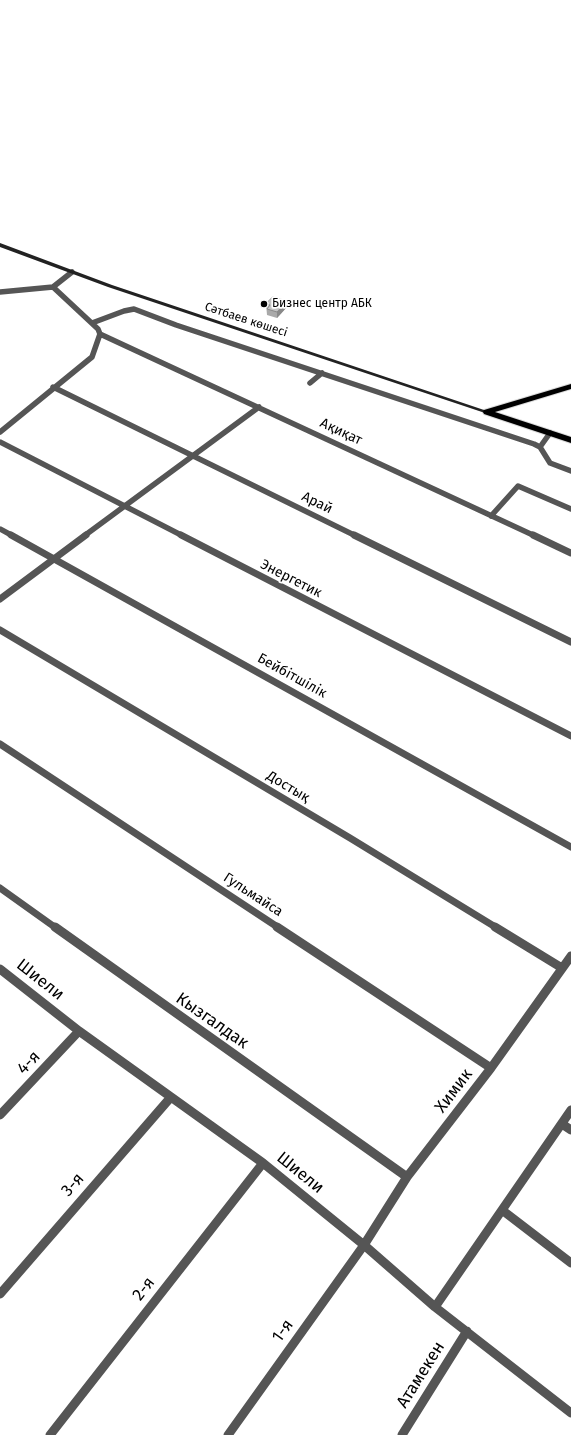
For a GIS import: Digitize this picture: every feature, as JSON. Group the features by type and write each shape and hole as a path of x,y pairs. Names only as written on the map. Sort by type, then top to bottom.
{"main road":[{"name":"Сәтбаев көшесі","path":"0,245 72,272 487,412"},
{"path":"487,412 571,386"},
{"path":"487,412 571,440"}],"street":[{"path":"0,292 53,287 72,272"},
{"path":"0,432 52,388 92,357 100,334 98,329 53,287"},
{"path":"92,323 124,311 134,309 176,325 540,447 550,463 571,471"},
{"name":"Ақиқат","path":"100,334 571,553"},
{"path":"310,383 322,373"},
{"name":"Арай","path":"52,388 172,447 193,455 571,642"},
{"path":"0,600 259,407"},
{"path":"540,447 550,433"},
{"name":"Энергетик","path":"0,442 571,736"},
{"path":"491,516 518,486 571,509"},
{"name":"Бейбітшілік","path":"0,529 55,558 571,847"},
{"name":"Достық","path":"0,630 343,834 562,968"},
{"name":"Гульмайса","path":"0,744 491,1068"},
{"name":"Кызгалдак","path":"0,888 407,1178"},
{"name":"Химик","path":"364,1245 407,1178 491,1068 571,956"},
{"name":"Шиели","path":"0,970 79,1031 263,1163 364,1245 435,1307 571,1413"},
{"name":"4-я","path":"0,1114 79,1031"},
{"name":"3-я","path":"0,1294 171,1097"},
{"path":"435,1307 571,1110"},
{"path":"562,1124 571,1130"},
{"name":"2-я","path":"50,1435 263,1163"},
{"path":"502,1210 571,1262"},
{"name":"1-я","path":"228,1435 364,1245"},
{"name":"Атамекен","path":"402,1435 467,1331"}],"building":[{"path":"273,297 287,301 277,312 267,309 270,305 266,304"}],"place":[{"name":"Бизнес центр АБК","path":"264,304"}]}
